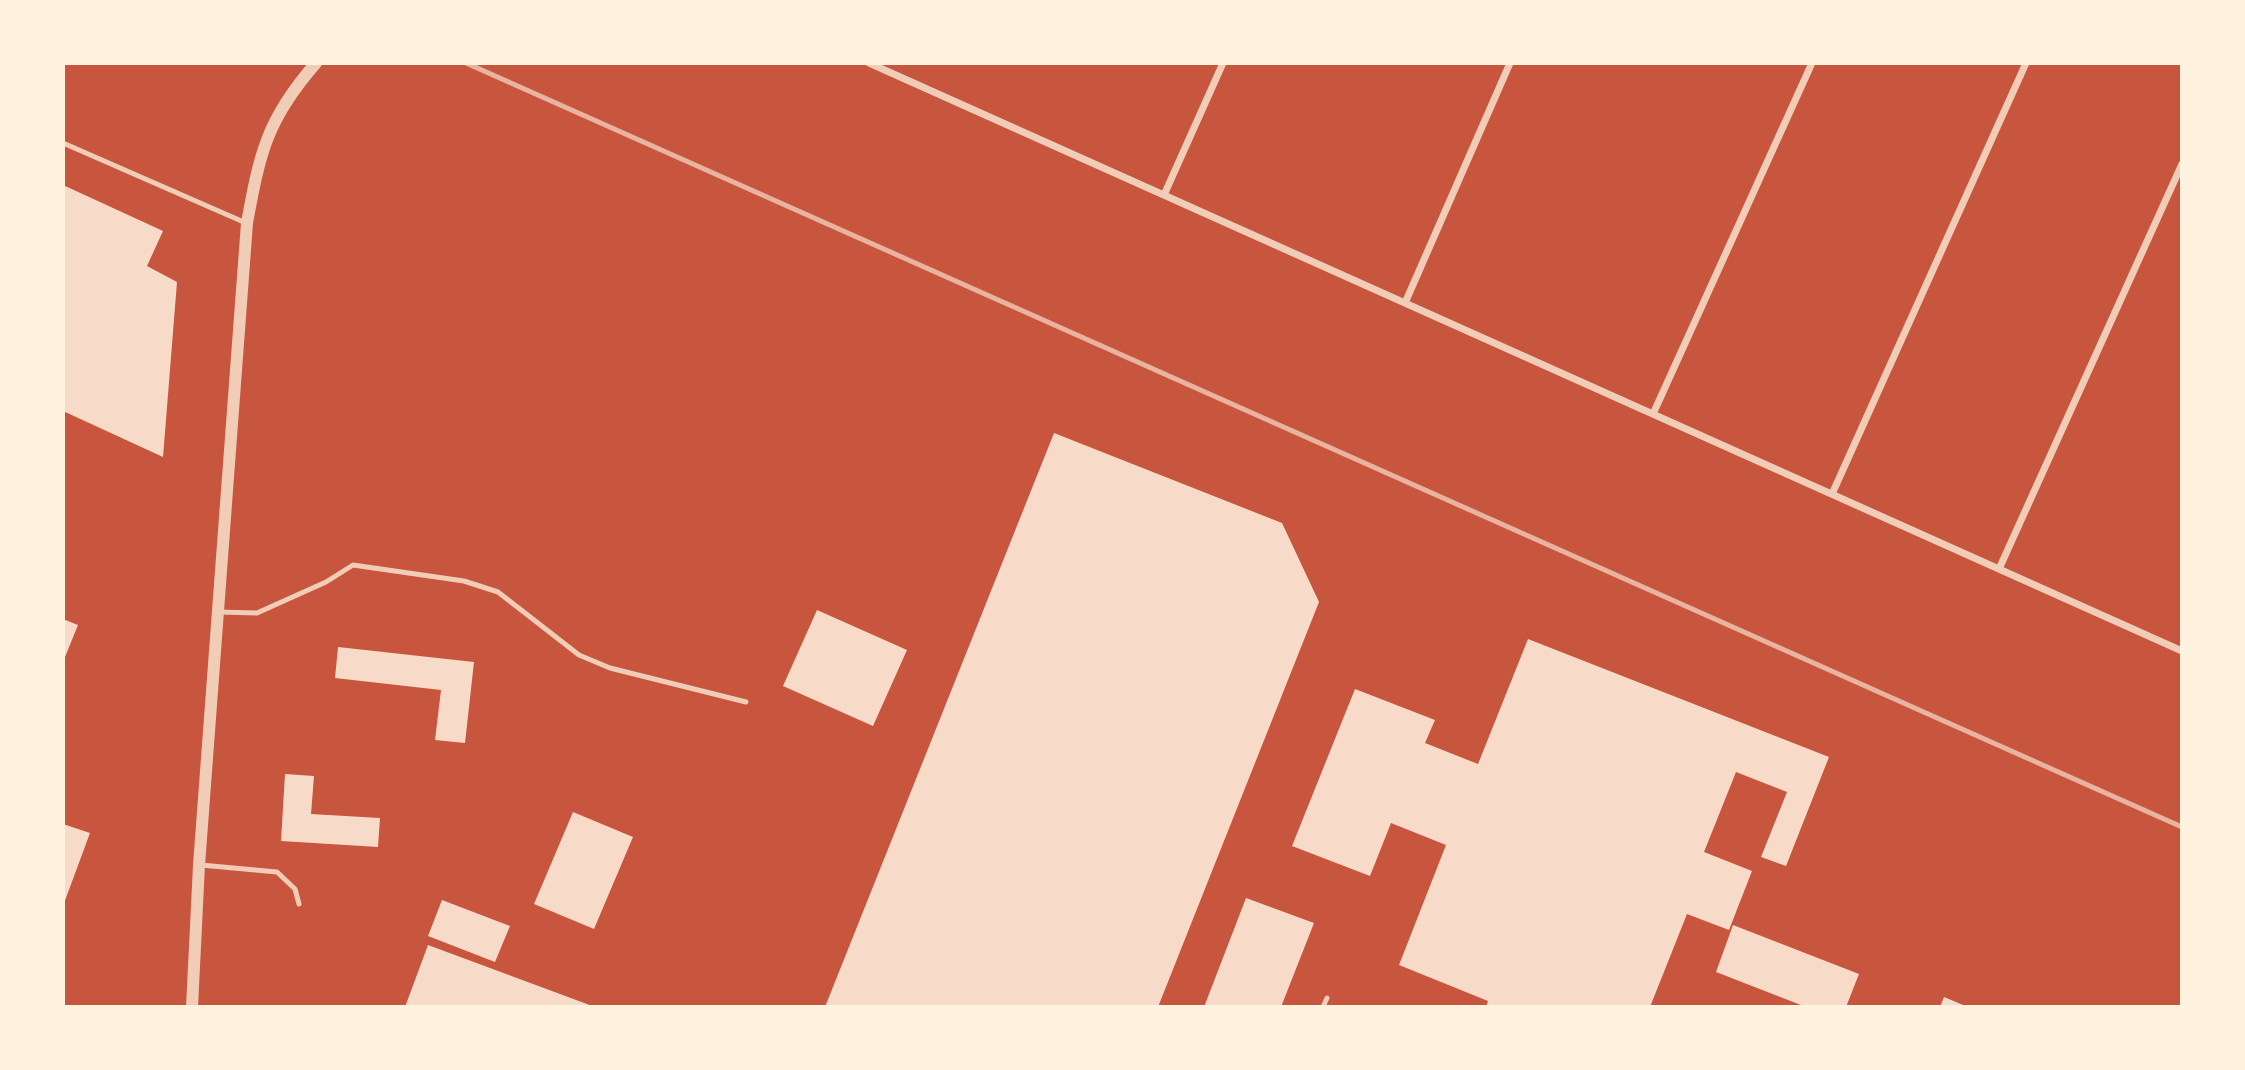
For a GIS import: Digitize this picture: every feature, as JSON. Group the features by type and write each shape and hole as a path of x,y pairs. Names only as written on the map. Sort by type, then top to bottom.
{"street":[{"path":"192,1007 199,865 247,223 259,160 267,136 284,103 316,63"},
{"path":"869,63 2182,650"},
{"path":"1164,195 1223,63"},
{"path":"1405,303 1510,63"},
{"path":"1653,414 1811,65 1801,63"},
{"path":"1832,494 2026,63"},
{"path":"1999,569 2182,164"}],"lane":[{"path":"63,143 247,223"},
{"path":"218,612 257,613 326,582 353,565 464,581 498,592 579,655 610,668 746,702"},
{"path":"199,865 277,873 295,889 299,904"},
{"path":"1323,1007 1327,998"}],"building":[{"path":"63,185 163,231 147,266 177,282 163,457 63,411"},
{"path":"1054,433 1282,523 1319,602 1158,1007 825,1007"},
{"path":"817,610 907,650 873,726 783,686"},
{"path":"63,619 78,625 63,662"},
{"path":"1528,639 1829,757 1786,866 1761,857 1787,792 1736,772 1704,852 1752,871 1729,930 1687,914 1650,1007 1486,1007 1488,1001 1399,965 1446,845 1391,823 1370,876 1292,846 1355,689 1435,720 1425,743 1478,764"},
{"path":"338,647 474,662 465,743 435,740 441,690 335,678"},
{"path":"285,774 314,776 311,814 380,818 378,847 281,841"},
{"path":"573,812 633,837 594,929 534,904"},
{"path":"63,824 90,833 63,906"},
{"path":"1246,898 1314,923 1281,1007 1204,1007"},
{"path":"442,900 510,926 495,962 428,936"},
{"path":"1733,925 1859,974 1846,1007 1806,1007 1716,972"},
{"path":"428,945 595,1007 405,1007"},
{"path":"1944,997 1968,1007 1940,1007"}],"railway":[{"path":"466,63 2182,827"}]}
